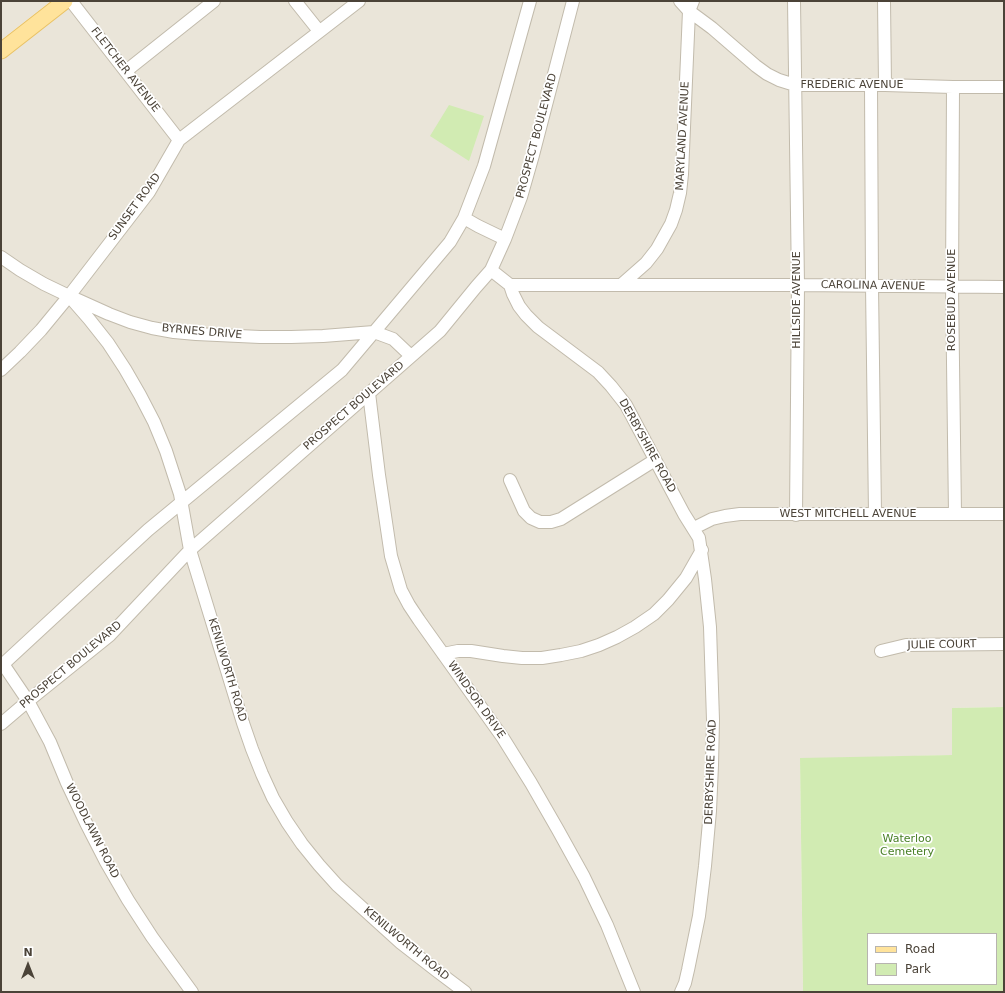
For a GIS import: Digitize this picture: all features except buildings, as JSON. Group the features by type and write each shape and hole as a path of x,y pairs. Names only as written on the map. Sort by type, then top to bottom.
{"main road":[{"path":"1,51 65,1"}],"street":[{"name":"FLETCHER AVENUE","path":"71,1 179,140"},
{"path":"126,71 214,1"},
{"path":"295,1 319,31"},
{"name":"SUNSET ROAD","path":"1,370 41,330 69,296 149,192 179,140 359,1"},
{"path":"2,665 148,530 342,370 450,242 464,218 484,166 530,1"},
{"name":"PROSPECT BOULEVARD","path":"1,724 110,634 190,550 440,331 491,270 521,197 573,1"},
{"name":"FREDERIC AVENUE","path":"680,1 691,6 712,28 756,66 779,80 795,85 1004,87"},
{"name":"HILLSIDE AVENUE","path":"794,1 798,285 796,515"},
{"path":"884,1 885,85"},
{"name":"MARYLAND AVENUE","path":"621,285 646,263 657,249 671,224 676,210 682,174 691,6"},
{"path":"871,85 875,514"},
{"name":"ROSEBUD AVENUE","path":"953,87 952,287 955,514"},
{"path":"464,218 505,239"},
{"name":"BYRNES DRIVE","path":"1,257 44,284 69,296 109,314 152,328 174,332 291,338 374,332 394,339 412,356"},
{"name":"DERBYSHIRE ROAD","path":"491,270 510,285 519,306 526,316 538,327 598,372 626,405 684,514 699,538 706,579 710,627 713,720 710,811 699,916 685,983 681,992"},
{"path":"510,285 621,285"},
{"name":"CAROLINA AVENUE","path":"621,285 1004,287"},
{"name":"KENILWORTH ROAD","path":"69,296 108,343 125,369 154,422 166,451 182,502 190,550 252,749 273,798 287,822 337,885 401,943 464,992"},
{"name":"WINDSOR DRIVE","path":"369,393 379,475 392,556 402,590 409,605 419,620 503,738 531,783 584,877 607,925 634,992"},
{"path":"510,480 524,511 530,518 540,522 551,522 561,519 655,460"},
{"name":"WEST MITCHELL AVENUE","path":"694,528 712,519 740,514 1004,514"},
{"path":"443,654 458,651 471,651 522,658 542,658 568,654 599,645 635,627 654,614 686,578 702,550"},
{"name":"JULIE COURT","path":"881,651 906,645 1004,644"},
{"name":"WOODLAWN ROAD","path":"2,665 28,701 50,742 86,823 128,900 152,937 192,992"}],"shaded area":[{"path":"1,1 51,1 1,40"},
{"path":"76,1 1004,1 1004,707 952,708 952,755 800,759 803,992 1,992 1,59"}],"green space":[{"path":"449,105 484,116 469,161 430,136"},
{"name":"Waterloo Cemetery","path":"1004,707 1004,992 803,992 800,758 952,755 952,708"}]}
